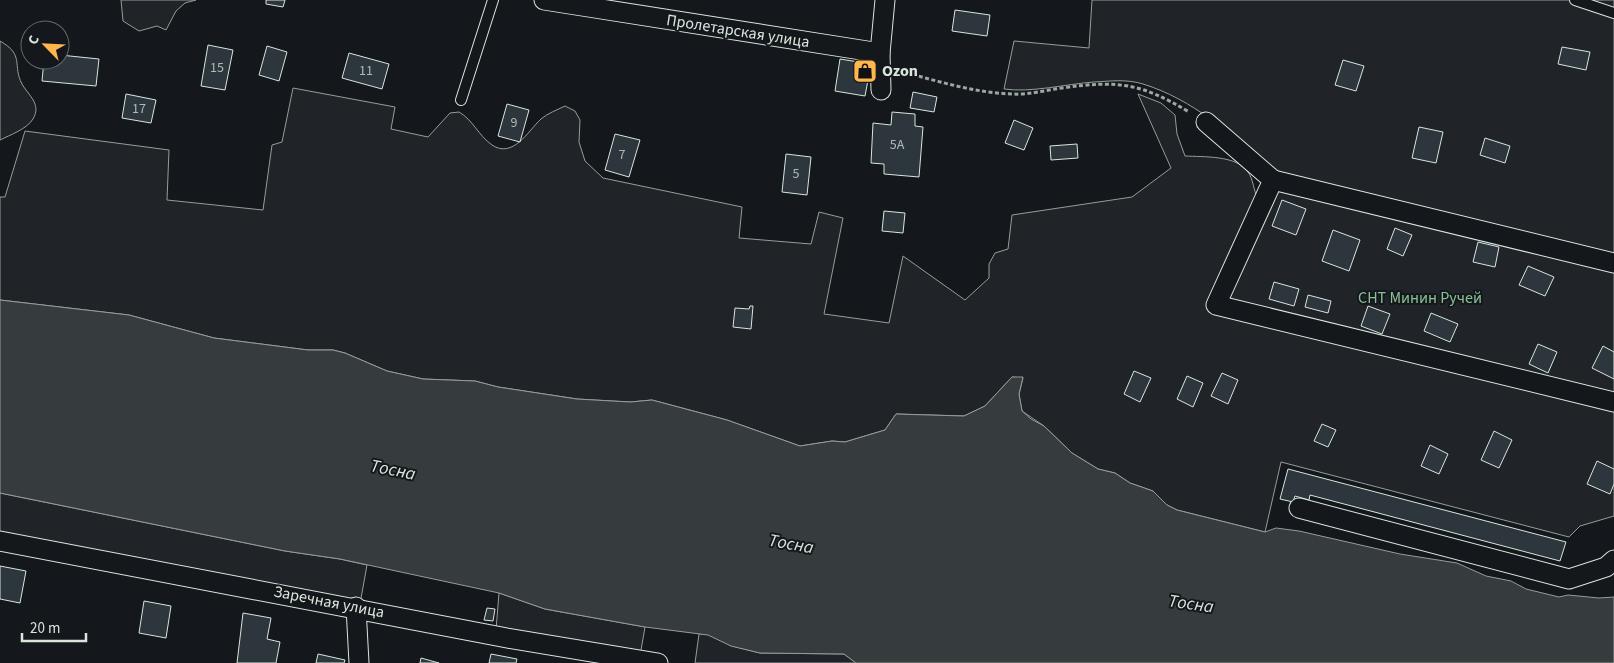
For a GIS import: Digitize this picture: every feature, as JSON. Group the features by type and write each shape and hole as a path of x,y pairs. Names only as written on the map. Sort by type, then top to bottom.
{"street":[{"name":"Пролетарская улица","path":"544,0 880,59"},
{"path":"881,90 880,59 886,0"},
{"path":"1206,122 1273,180 1614,263"},
{"path":"1273,180 1216,305 1614,402"},
{"path":"1299,508 1569,579 1606,568 1614,560"},
{"name":"Заречная улица","path":"0,541 356,607 507,638 658,663"},
{"path":"356,607 359,663"}],"lane":[{"path":"461,100 493,0"},
{"path":"1575,0 1614,13"}],"path":[{"path":"880,59 990,93 1015,94 1068,87 1122,84 1160,94 1206,122"}],"green space":[{"path":"121,0 196,0 185,3 176,11 166,30 157,26 139,31 123,21"},
{"name":"СНТ Минин Ручей","path":"1092,0 1614,0 1614,516 1580,526 1569,537 1281,462 1265,532 1177,510 1167,505 1153,491 1130,483 1115,473 1098,469 1072,453 1044,426 1022,411 1019,394 1023,378 1012,377 985,406 964,416 896,414 885,430 845,442 832,441 800,446 727,420 652,400 630,402 577,399 498,387 475,381 423,379 387,371 345,353 333,350 308,350 214,338 129,315 0,300 0,197 5,197 25,131 169,150 167,200 263,210 272,145 282,142 293,88 395,107 391,129 428,137 450,113 459,112 492,145 507,149 520,142 544,117 565,106 575,111 580,120 579,142 585,161 603,178 742,207 739,238 811,244 819,212 843,218 824,314 889,323 903,256 965,300 989,278 989,264 995,253 1008,249 1012,215 1132,197 1171,168 1138,94 1161,103 1175,115 1177,134 1185,156 1219,158 1236,162 1248,172 1256,194 1270,166 1211,119 1195,108 1161,91 1131,81 1083,83 1037,89 1004,89 1014,41 1089,48"},
{"path":"0,41 13,51 17,61 19,77 33,100 36,109 33,119 27,126 0,140"},
{"path":"0,493 285,551 367,565 360,604 0,535"},
{"path":"499,593 545,609 645,627 640,656 496,630"},
{"path":"699,634 708,634 732,646 760,653 844,654 856,663 695,663"}],"water":[{"name":"Тосна","path":"0,300 129,315 214,338 308,350 333,350 345,353 387,371 423,379 475,381 498,387 577,399 630,402 652,400 727,420 800,446 832,441 845,442 885,430 896,414 964,416 985,406 1012,377 1023,377 1019,394 1022,411 1031,419 1044,426 1072,453 1098,469 1115,473 1130,483 1153,491 1167,505 1177,510 1265,532 1276,528 1299,531 1400,554 1457,563 1486,576 1511,581 1526,589 1559,597 1568,595 1599,598 1614,597 1614,663 856,663 844,654 760,653 731,646 708,635 645,627 545,609 499,593 340,559 285,551 0,493"}],"building":[{"path":"266,0 285,0 283,7 266,4"},
{"path":"955,10 990,15 987,36 952,31"},
{"path":"208,45 233,50 225,90 201,86"},
{"path":"267,46 287,52 279,81 259,75"},
{"path":"1562,47 1590,52 1586,70 1558,64"},
{"path":"349,53 389,64 382,89 342,78"},
{"path":"70,56 99,59 96,86 42,81 43,70 70,70"},
{"path":"840,59 871,64 865,96 835,91"},
{"path":"1343,60 1364,66 1356,91 1335,85"},
{"path":"913,92 937,97 934,112 910,108"},
{"path":"126,94 156,100 151,123 122,118"},
{"path":"507,104 529,110 520,142 498,136"},
{"path":"892,112 915,114 915,126 923,127 919,177 884,174 884,164 871,163 873,123 891,125"},
{"path":"1014,120 1033,128 1024,150 1005,143"},
{"path":"1419,127 1443,132 1436,163 1412,158"},
{"path":"615,134 640,140 629,177 605,170"},
{"path":"1485,138 1510,146 1505,163 1480,155"},
{"path":"1077,144 1078,158 1051,160 1050,146"},
{"path":"786,154 811,157 807,195 782,192"},
{"path":"1282,200 1306,209 1296,235 1272,226"},
{"path":"884,211 905,213 903,233 882,231"},
{"path":"1395,228 1412,235 1403,256 1387,249"},
{"path":"1333,230 1360,240 1349,271 1322,261"},
{"path":"1478,242 1499,247 1495,267 1473,262"},
{"path":"1528,266 1554,277 1545,296 1519,285"},
{"path":"1274,282 1299,289 1294,306 1269,299"},
{"path":"1308,295 1331,301 1328,313 1305,307"},
{"path":"750,306 753,306 751,329 733,327 735,308 749,309"},
{"path":"1368,306 1390,314 1382,334 1361,326"},
{"path":"1431,313 1458,324 1450,342 1424,331"},
{"path":"1538,344 1557,352 1548,373 1529,364"},
{"path":"1603,346 1614,352 1614,379 1592,368"},
{"path":"1134,371 1151,378 1140,402 1124,394"},
{"path":"1222,373 1238,380 1228,404 1211,396"},
{"path":"1187,376 1203,383 1193,407 1177,399"},
{"path":"1322,424 1336,430 1328,447 1314,441"},
{"path":"1494,431 1512,440 1499,468 1481,460"},
{"path":"1430,445 1448,454 1439,474 1421,466"},
{"path":"1597,461 1614,469 1614,484 1610,494 1587,484"},
{"path":"1288,469 1566,542 1560,561 1310,495 1309,500 1295,496 1293,502 1280,499"},
{"path":"0,566 26,571 20,603 0,599"},
{"path":"144,601 171,606 166,638 139,633"},
{"path":"487,608 495,609 493,621 484,620"},
{"path":"243,613 271,618 267,639 280,642 276,663 237,663"},
{"path":"318,654 345,660 344,663 316,663"},
{"path":"491,654 517,659 516,663 489,663"},
{"path":"421,658 439,663 420,663"}],"place":[{"name":"Ozon","path":"865,71"}]}
